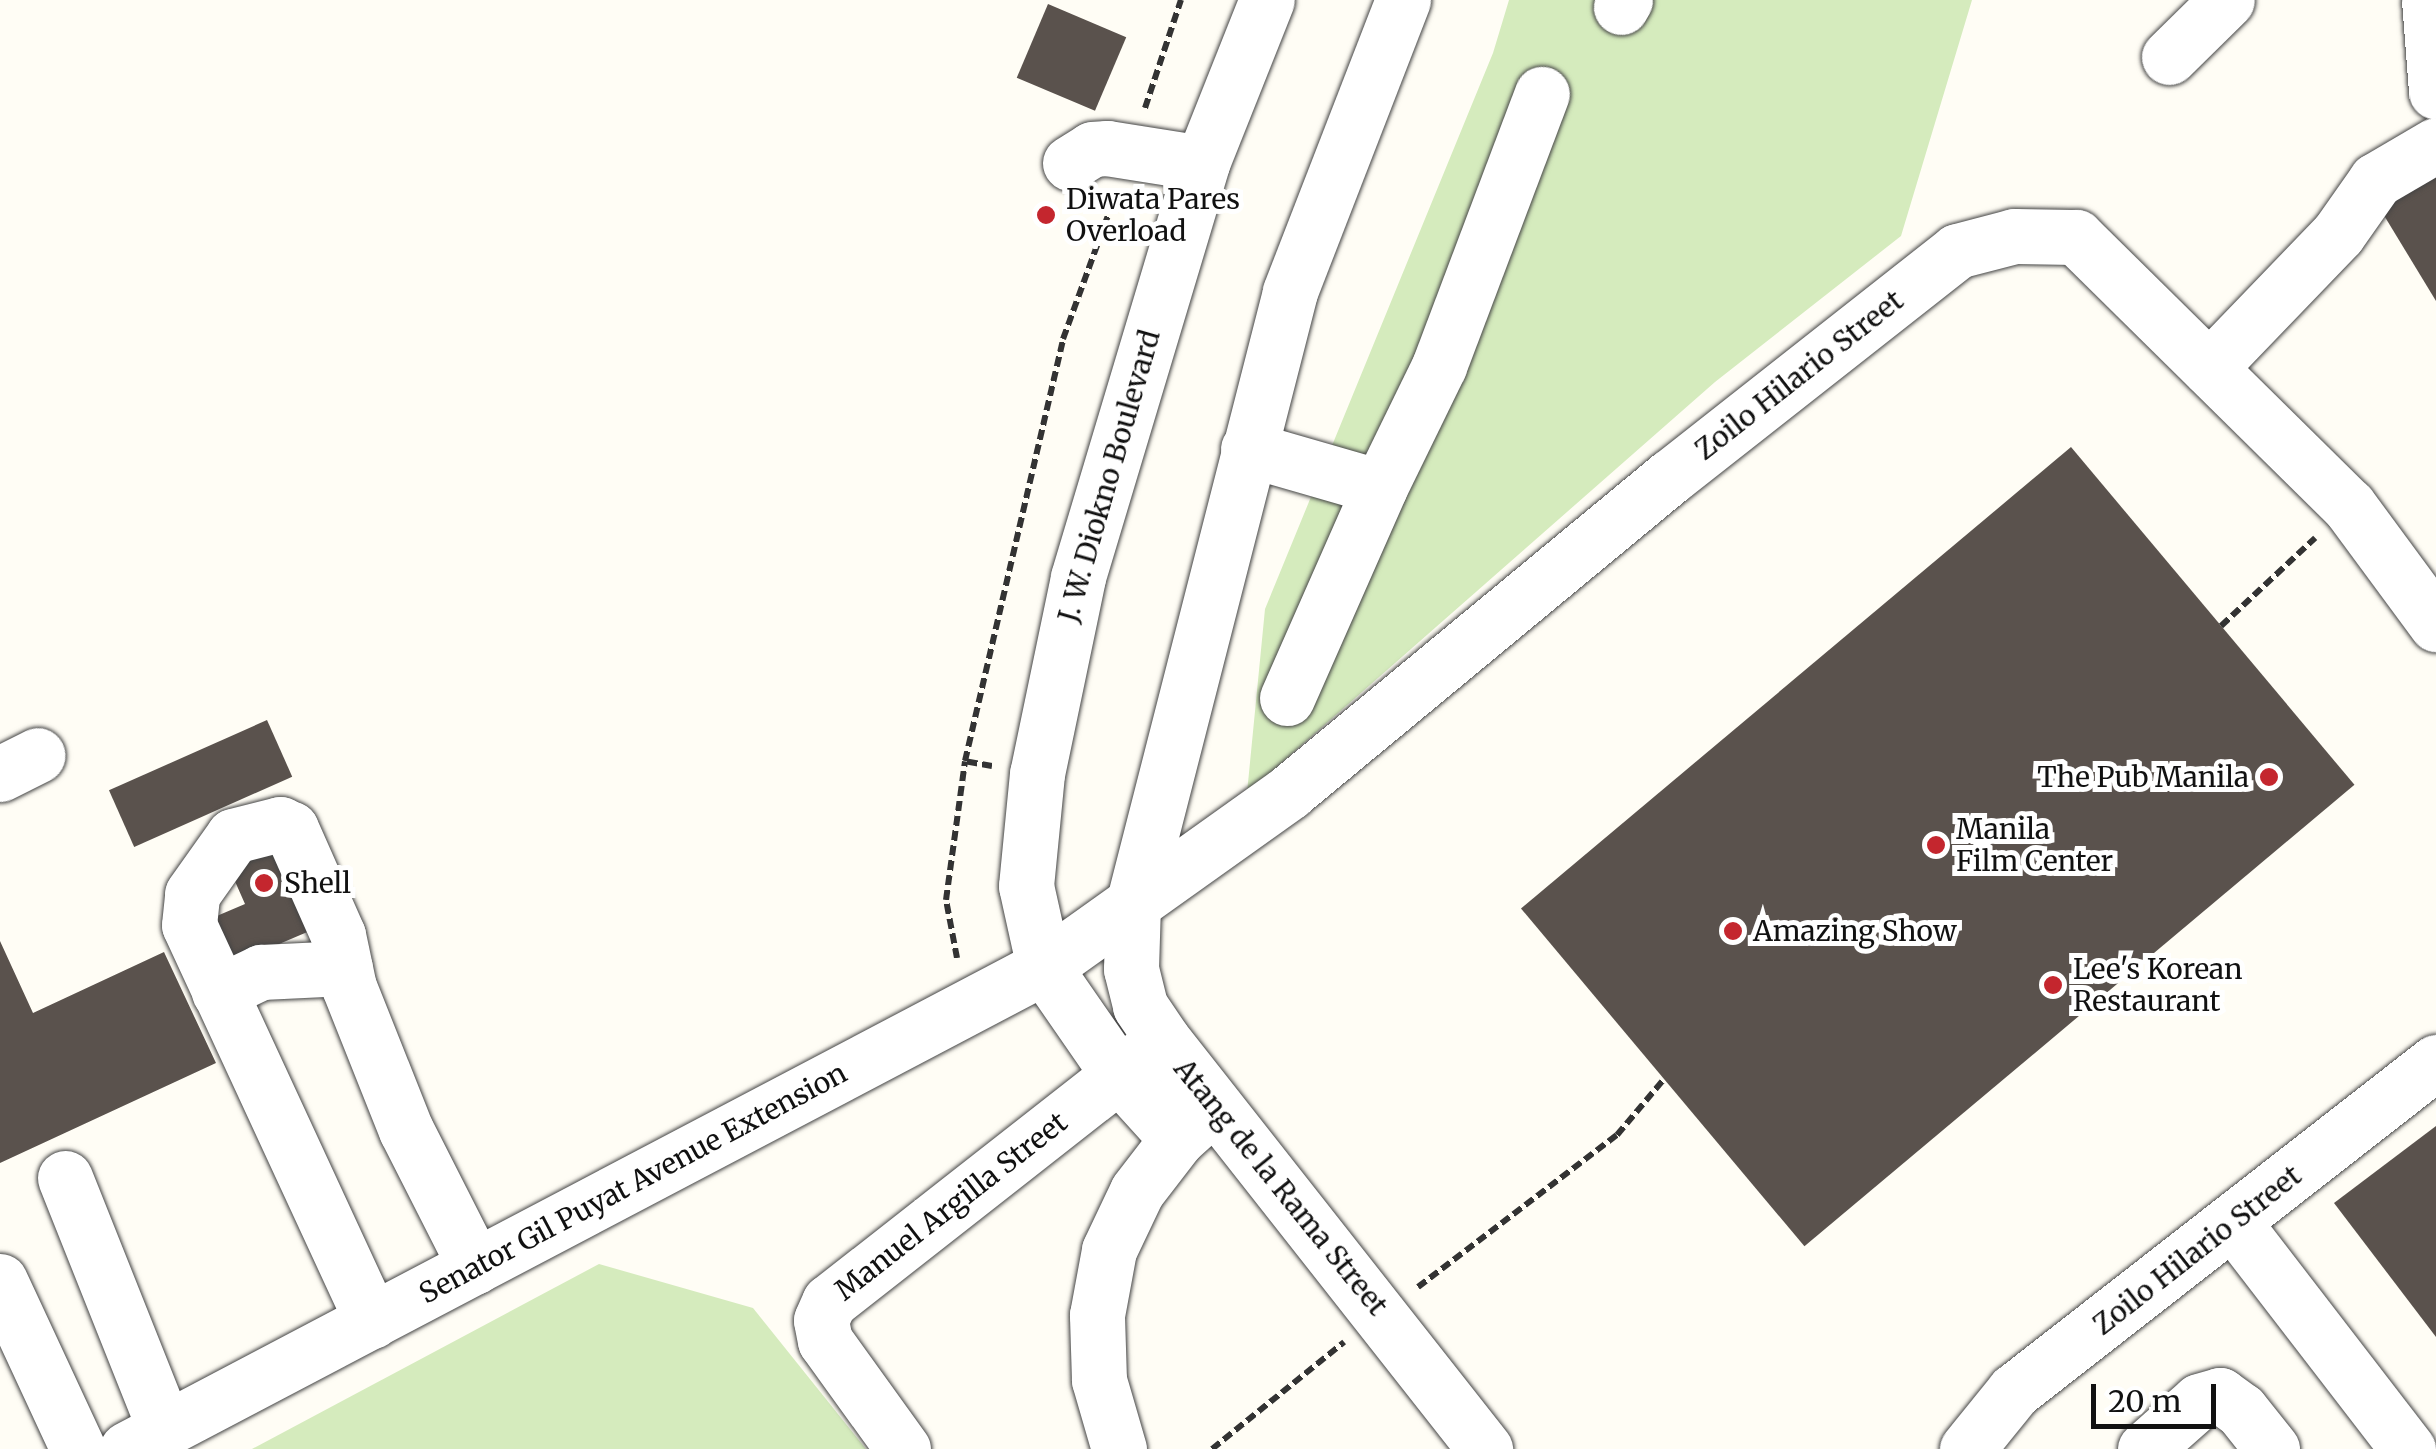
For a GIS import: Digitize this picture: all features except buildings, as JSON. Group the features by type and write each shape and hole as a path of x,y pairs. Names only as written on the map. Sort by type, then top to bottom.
{"street":[{"name":"J. W. Diokno Boulevard","path":"1044,967 1026,886 1037,774 1078,577 1202,163 1267,0"},
{"path":"1133,906 1290,292 1403,0"},
{"path":"2168,57 2228,0"},
{"path":"2429,0 2436,92"},
{"path":"1287,698 1439,366 1542,94"},
{"path":"2209,368 2338,234 2376,180 2436,145"},
{"path":"1070,163 1092,149 1202,163"},
{"name":"Zoilo Hilario Street","path":"1133,906 1289,792 1670,477 1957,251 2014,236 2076,237 2349,506 2436,624"},
{"path":"1248,449 1380,488"},
{"path":"372,1320 187,917 192,894 233,836 280,824 291,829 338,935 345,968 406,1130 474,1266"},
{"name":"Senator Gil Puyat Avenue Extension","path":"146,1439 1044,967 1133,906"},
{"name":"Atang de la Rama Street","path":"1133,906 1131,969 1140,1006 1163,1040 1196,1122"},
{"name":"Atang de la Rama Street","path":"1044,967 1118,1074 1196,1122 1485,1449"},
{"path":"219,992 261,972 345,968"},
{"name":"Manuel Argilla Street","path":"903,1449 825,1341 821,1320 829,1302 1163,1040"},
{"name":"Zoilo Hilario Street","path":"1968,1449 2014,1391 2436,1062"},
{"name":"Atang de la Rama Street","path":"1119,1449 1098,1380 1097,1314 1116,1235 1137,1191 1196,1122"},
{"path":"64,1178 146,1439"},
{"path":"2233,1222 2408,1449"},
{"path":"0,1282 78,1449"},
{"path":"2144,1449 2199,1401 2220,1396 2241,1410 2272,1449"}],"path":[{"path":"966,1008 946,900 966,762 1063,339 1181,0"},
{"path":"2221,626 2349,506"},
{"path":"966,762 1037,774"},
{"path":"1470,1251 1568,1169 1617,1135 1664,1079"}],"green space":[{"path":"1509,0 1972,0 1901,236 1715,382 1247,793 1265,609 1493,53"},
{"path":"599,1264 753,1308 866,1449 252,1449"}],"place":[{"name":"Diwata Pares Overload","path":"1046,215"},
{"name":"The Pub Manila","path":"2269,777"},
{"name":"Manila Film Center","path":"1936,845"},
{"name":"Shell","path":"264,883"},
{"name":"Amazing Show","path":"1733,931"},
{"name":"Lee's Korean Restaurant","path":"2053,985"}]}
